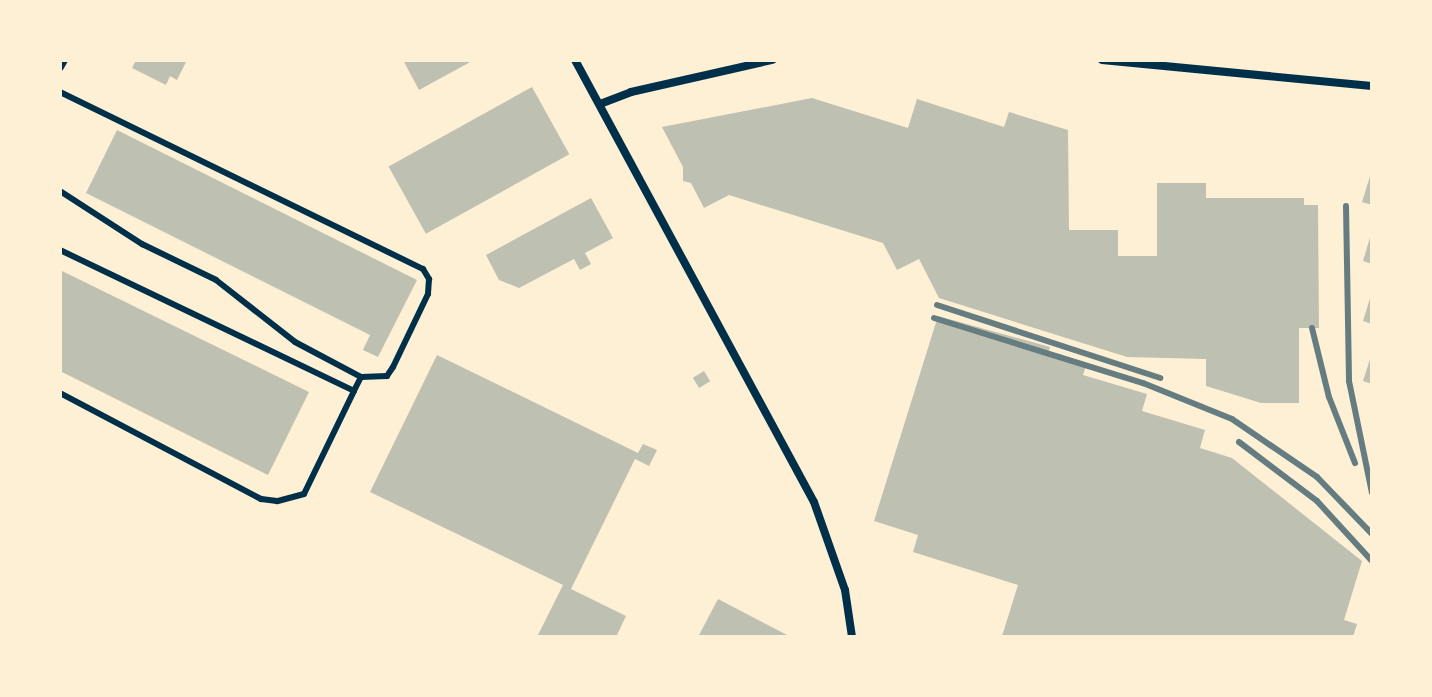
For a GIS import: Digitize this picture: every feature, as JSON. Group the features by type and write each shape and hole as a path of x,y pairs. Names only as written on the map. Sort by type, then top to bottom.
{"street":[{"path":"60,67 64,60"},
{"path":"575,60 814,502 845,590 852,637"},
{"path":"600,104 631,92 772,60"},
{"path":"1102,60 1372,86"}],"lane":[{"path":"60,92 423,269 429,279 428,294 387,376 361,377 295,342 216,280 142,244 60,191"},
{"path":"60,250 354,391"},
{"path":"60,393 261,499 277,501 304,494 361,377"}],"building":[{"path":"136,60 187,60 177,80 170,76 166,85 132,68"},
{"path":"403,60 474,60 419,90"},
{"path":"532,87 569,154 426,234 389,167"},
{"path":"812,98 908,128 917,99 1004,127 1009,112 1068,130 1069,230 1118,230 1118,256 1157,256 1157,183 1206,183 1206,198 1304,198 1304,205 1318,205 1319,328 1299,328 1299,403 1261,403 1206,386 1206,359 1127,357 939,298 919,259 897,270 883,243 729,195 704,208 691,183 683,181 683,167 662,127"},
{"path":"117,130 417,280 378,357 363,350 370,335 86,193"},
{"path":"1372,173 1372,205 1362,202"},
{"path":"591,198 613,238 585,253 591,264 580,270 574,259 519,288 499,280 486,255"},
{"path":"1372,234 1372,264 1363,261"},
{"path":"62,271 309,392 268,475 60,371"},
{"path":"1372,295 1372,324 1363,321"},
{"path":"938,316 1050,347 1049,351 1087,363 1083,375 1147,394 1142,411 1205,430 1200,448 1232,458 1362,561 1344,620 1357,624 1353,637 1002,636 1018,585 913,552 918,535 874,521"},
{"path":"437,355 638,453 643,444 657,450 649,466 635,459 571,589 626,616 616,637 537,637 563,585 370,492"},
{"path":"1372,356 1372,384 1363,381"},
{"path":"704,371 710,381 699,388 693,378"},
{"path":"718,599 791,637 698,637"}],"railway":[{"path":"1346,206 1349,381 1372,493"},
{"path":"937,305 1160,378"},
{"path":"934,318 1143,383 1232,419 1317,477 1372,534"},
{"path":"1312,328 1329,397 1355,463"},
{"path":"1239,442 1317,501 1372,561"}]}
